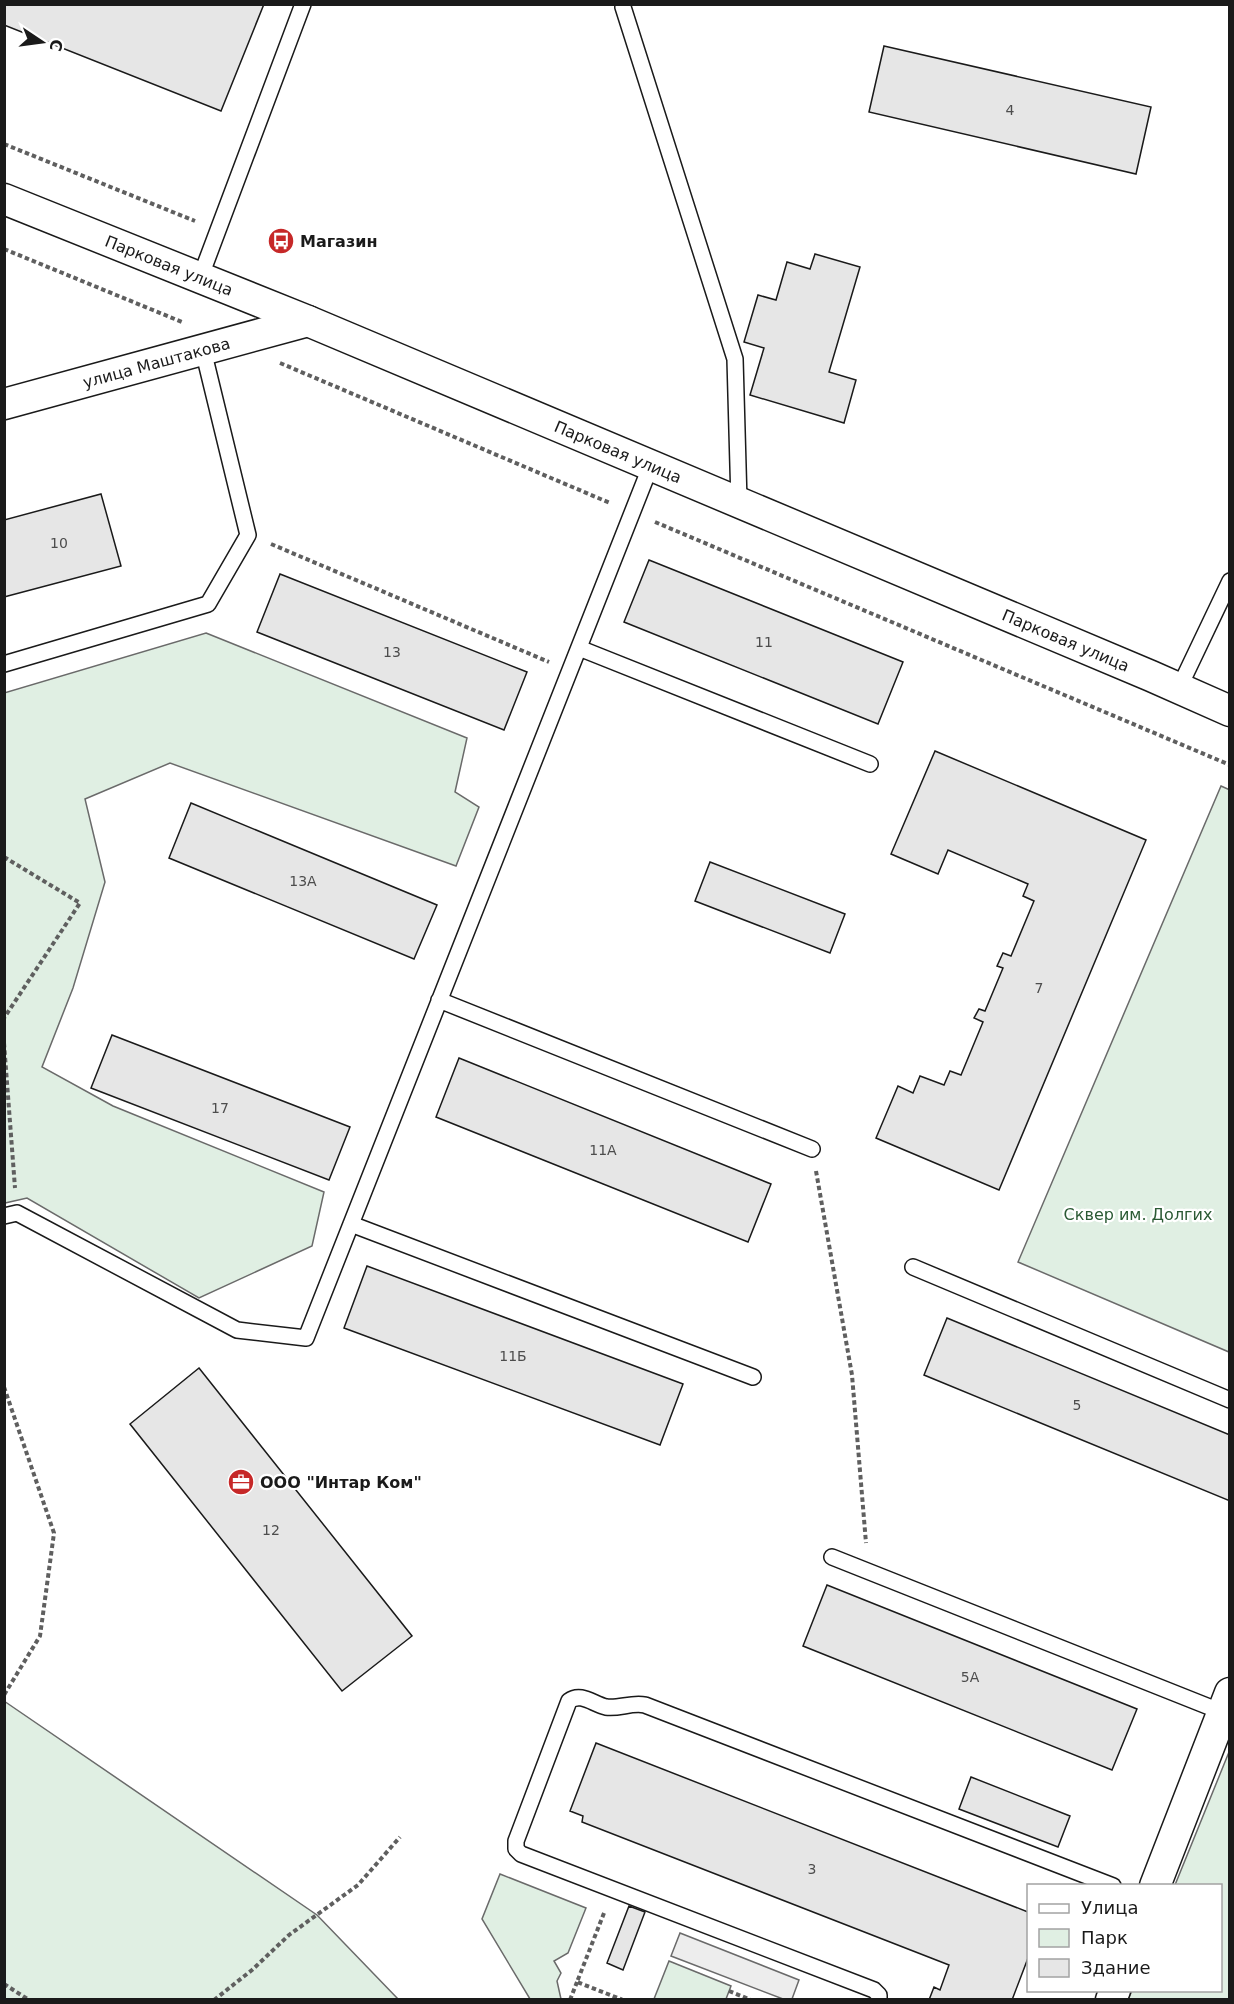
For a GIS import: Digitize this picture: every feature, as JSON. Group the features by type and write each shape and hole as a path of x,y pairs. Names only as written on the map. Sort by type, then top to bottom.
{"street":[{"name":"Парковая улица","path":"4,199 308,321 1230,711"},
{"name":"улица Маштакова","path":"4,404 308,321"},
{"path":"1156,1884 1226,1702"}],"lane":[{"path":"200,278 303,4"},
{"path":"623,7 735,359 739,502"},
{"path":"4,664 208,604 248,535 203,350"},
{"path":"11,1214 237,1330 306,1338 651,465"},
{"path":"1179,688 1230,581"},
{"path":"579,648 870,764"},
{"path":"440,1000 812,1149"},
{"path":"351,1224 753,1377"},
{"path":"913,1267 1230,1400"},
{"path":"832,1557 1226,1702"},
{"path":"879,2000 879,1995 874,1990 521,1854 516,1849 516,1840 569,1701 574,1697 580,1697 608,1707 645,1705 1108,1884"}],"path":[{"path":"4,144 218,230"},
{"path":"248,535 570,670"},
{"path":"4,857 80,903 4,1018"},
{"path":"4,1043 11,1214"},
{"path":"812,1149 852,1376 869,1571"},
{"path":"4,1388 54,1533 40,1636 4,1695"},
{"path":"214,2000 252,1970 289,1935 358,1885 400,1837"},
{"path":"570,2000 613,1890"},
{"path":"577,1982 623,2000"},
{"path":"4,1984 29,2000"},
{"path":"729,1991 751,2000"}],"green space":[{"path":"206,633 467,738 455,792 479,807 456,866 170,763 85,799 105,882 73,988 42,1067 113,1106 324,1192 312,1246 199,1298 27,1198 5,1203 4,693"},
{"name":"Сквер им. Долгих","path":"1221,786 1230,790 1229,1352 1018,1262"},
{"path":"4,1701 317,1915 398,1999 5,1999"},
{"path":"1229,1752 1229,1999 1128,1999 1132,1992 1222,1992 1222,1884 1175,1884"},
{"path":"500,1874 586,1908 568,1953 554,1961 561,1973 557,1981 561,1999 530,1999 482,1919"},
{"path":"669,1961 731,1986 726,1999 654,1999"}],"shaded area":[{"path":"680,1933 799,1980 792,1999 783,1999 671,1956"}],"building":[{"path":"4,4 264,4 221,111 4,25"},
{"path":"884,46 1151,107 1136,174 869,112"},
{"path":"815,254 860,267 829,372 856,380 844,423 750,395 764,348 744,342 758,295 776,300 787,262 810,269"},
{"path":"101,494 121,566 4,597 4,520"},
{"path":"649,560 903,662 878,724 624,622"},
{"path":"280,574 527,672 504,730 257,632"},
{"path":"935,751 1146,840 999,1190 876,1138 898,1086 913,1093 920,1076 944,1085 950,1071 961,1075 983,1022 974,1018 979,1009 985,1011 1003,968 997,966 1003,953 1011,956 1034,901 1023,896 1028,884 948,850 938,874 891,854"},
{"path":"191,803 437,905 414,959 169,858"},
{"path":"710,862 845,914 830,953 695,901"},
{"path":"112,1035 350,1127 329,1180 91,1088"},
{"path":"459,1058 771,1184 748,1242 436,1117"},
{"path":"367,1266 683,1384 660,1445 344,1328"},
{"path":"947,1318 1230,1435 1230,1501 924,1375"},
{"path":"199,1368 412,1636 342,1691 130,1424"},
{"path":"827,1585 1137,1709 1112,1770 803,1646"},
{"path":"596,1743 1027,1912 1027,1961 1012,2000 929,2000 934,1987 940,1990 949,1965 582,1822 583,1816 570,1811"},
{"path":"971,1777 1070,1816 1058,1847 959,1809"},
{"path":"629,1906 645,1912 623,1970 607,1963"}],"place":[{"name":"Магазин","path":"281,241"},
{"name":"ООО \"Интар Ком\"","path":"241,1482"}]}
